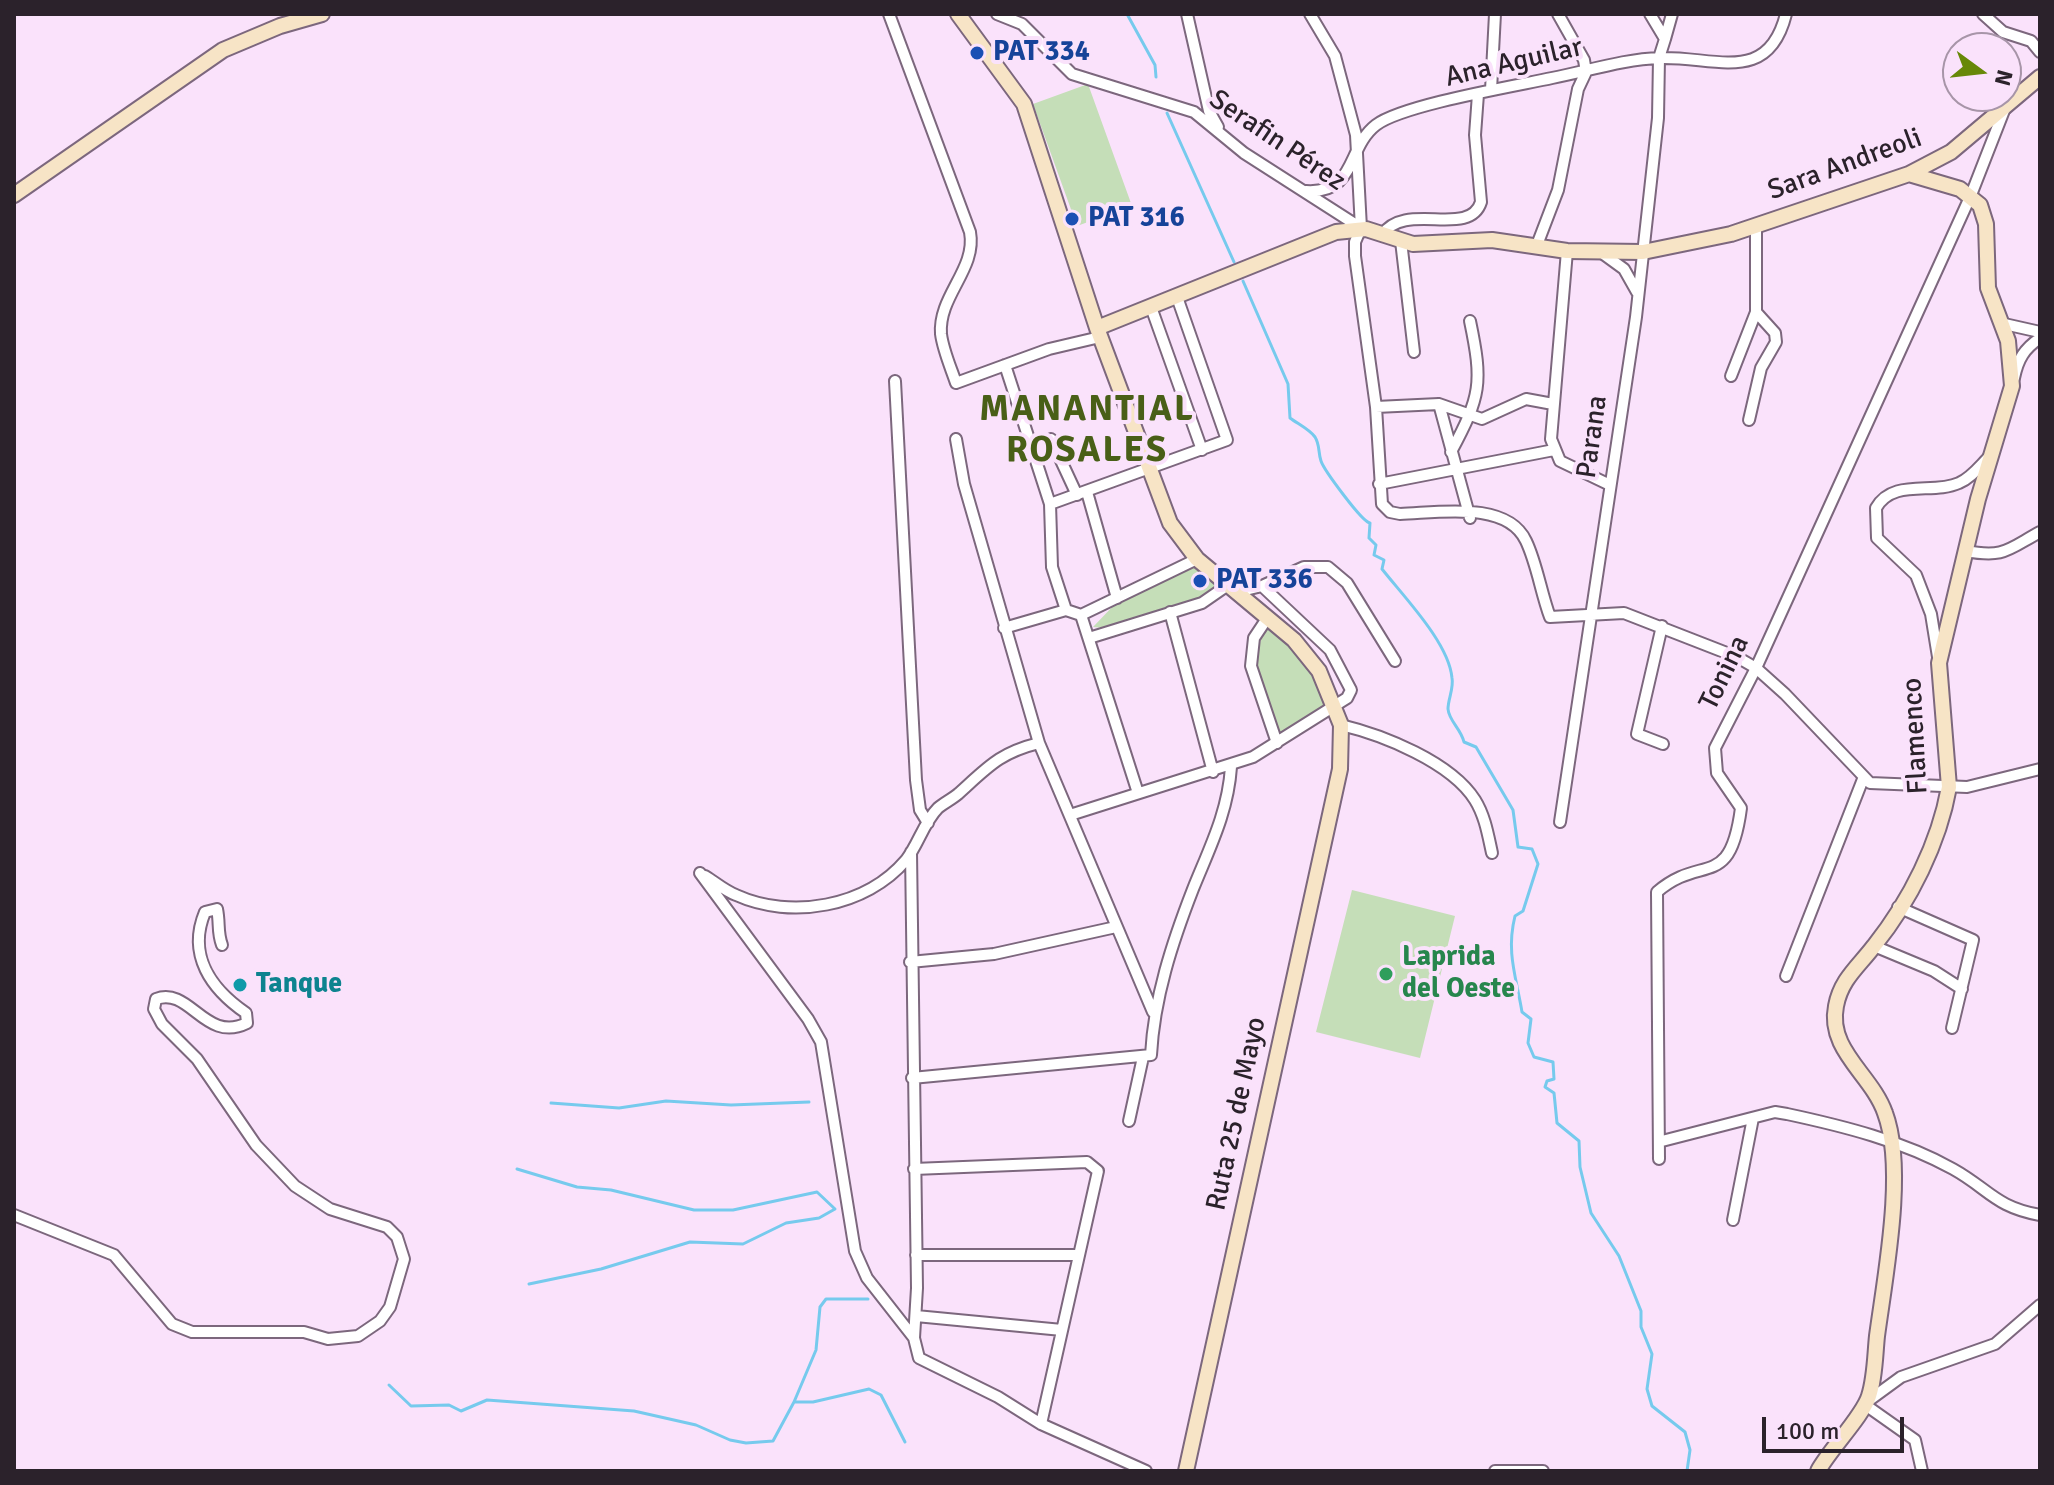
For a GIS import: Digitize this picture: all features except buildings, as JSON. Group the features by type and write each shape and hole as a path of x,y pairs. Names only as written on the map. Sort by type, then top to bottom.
{"street":[{"path":"14,195 223,50 269,30 322,14"},
{"path":"889,14 970,232 971,258 955,284 941,334 956,383 1099,332 1151,307 1336,232 1361,228"},
{"name":"Ruta 25 de Mayo","path":"958,14 1024,104 1099,332 1170,523 1197,559 1268,617 1309,657 1336,706 1341,725 1340,769 1186,1471"},
{"name":"Serafin Pérez","path":"997,14 1022,24 1072,74 1184,106 1244,153 1361,228"},
{"path":"1187,14 1209,111 1221,134"},
{"path":"1310,14 1335,56 1356,135 1361,228 1355,242 1355,256 1376,407 1382,504 1390,512 1480,513 1513,524 1522,534 1550,617 1624,613 1662,626 1756,668 1863,779 1885,785 1949,787 1979,785 2040,769"},
{"path":"1491,90 1495,14"},
{"path":"1537,245 1558,190 1578,89 1586,72 1584,60 1558,14"},
{"path":"1650,14 1665,39"},
{"name":"Parana","path":"1560,822 1638,297 1658,118 1659,58 1672,14"},
{"name":"Ana Aguilar","path":"1306,191 1322,190 1336,184 1369,131 1387,118 1491,90 1659,58 1727,64 1750,60 1775,45 1786,14"},
{"path":"1983,14 2003,32 2031,41 2040,52"},
{"name":"Sara Andreoli","path":"2022,92 2040,77"},
{"path":"1382,235 1393,222 1467,219 1478,211 1481,202 1475,135 1478,94"},
{"name":"Sara Andreoli","path":"1361,228 1401,241 1440,244 1492,240 1567,251 1643,252 1756,226 1909,174 1951,152 1998,112"},
{"name":"Tonina","path":"1659,1159 1662,1141 1656,898 1666,884 1710,870 1722,863 1731,852 1741,808 1717,773 1715,748 1756,668 1971,195 2004,112"},
{"path":"1909,174 1948,184 1971,195"},
{"name":"Flamenco","path":"1864,1404 1869,1398 1888,1259 1892,1142 1884,1108 1844,1050 1834,1025 1836,1005 1852,968 1874,946 1930,850 1949,787 1939,663 1965,551 2012,386 2008,341 1988,288 1986,224 1980,205 1971,195"},
{"path":"1731,376 1756,312 1756,226"},
{"path":"1401,241 1414,352"},
{"path":"1567,251 1553,404 1554,450 1567,467 1610,485"},
{"path":"1602,253 1624,269 1638,297"},
{"path":"1050,504 1227,440 1177,297"},
{"path":"1151,307 1202,450"},
{"path":"1749,420 1761,368 1776,342 1775,333 1756,312"},
{"path":"1451,452 1471,417 1480,380 1470,321"},
{"path":"2000,323 2040,332"},
{"path":"2012,386 2018,361 2027,347 2040,338"},
{"path":"1005,365 1050,504 1052,567 1066,610"},
{"path":"895,381 916,780 920,810 928,823"},
{"path":"1376,407 1439,404 1482,419 1526,399 1553,404"},
{"path":"1439,404 1469,515"},
{"path":"956,439 964,484 1039,743 1153,1012"},
{"path":"1051,439 1082,493 1117,598"},
{"path":"1379,484 1554,450"},
{"path":"1939,663 1927,601 1916,575 1877,538 1876,508 1888,494 1907,488 1944,488 1958,484 1994,450"},
{"path":"1965,551 1989,556 2007,553 2040,532"},
{"path":"1004,628 1066,610 1081,615 1197,559"},
{"path":"1089,638 1202,603 1232,588 1262,586 1304,567 1328,567 1338,573 1395,661"},
{"path":"1070,815 1231,767 1336,706 1351,690 1330,650 1262,586"},
{"path":"1170,612 1213,772"},
{"path":"1081,615 1138,793"},
{"path":"1268,617 1254,638 1251,666 1277,743"},
{"path":"1662,626 1637,734 1663,744"},
{"path":"1341,725 1408,750 1459,781 1475,800 1486,822 1492,853"},
{"path":"914,1338 867,1278 855,1251 821,1042 808,1019 700,873 736,895 758,902 816,907 843,901 884,882 911,852 937,809 996,759 1010,750 1039,743"},
{"path":"912,1078 1151,1055 1153,1012 1193,890 1229,799 1231,767"},
{"path":"1786,976 1863,779"},
{"path":"911,852 916,1255 914,1338 919,1358 985,1390 1041,1424 1146,1471"},
{"path":"1898,907 1973,940 1952,1028"},
{"path":"14,1215 114,1255 172,1324 192,1332 304,1332 328,1339 358,1336 380,1321 398,1288 404,1259 397,1237 387,1227 330,1209 295,1186 256,1145 197,1059 162,1024 154,1009 156,999 168,994 181,998 192,1012 207,1021 226,1027 247,1023 246,1013 223,998 204,969 199,926 205,912 217,909 217,932 222,945"},
{"path":"910,962 994,954 1116,927"},
{"path":"1874,946 1934,971 1962,989"},
{"path":"1129,1121 1143,1057"},
{"path":"1662,1141 1775,1112 1787,1114 1892,1142 1952,1169 2010,1208 2040,1215"},
{"path":"1733,1220 1753,1118"},
{"path":"914,1169 1087,1162 1098,1171 1041,1424"},
{"path":"916,1255 1079,1255"},
{"path":"1818,1471 1864,1404 1901,1377 1995,1344 2040,1305"},
{"path":"916,1316 1062,1330"},
{"path":"1864,1404 1915,1440 1922,1471"},
{"path":"1495,1471 1543,1471"}],"green space":[{"path":"1088,84 1132,206 1077,226 1033,104"},
{"path":"1193,565 1221,584 1199,599 1104,628 1093,627 1116,603"},
{"path":"1266,626 1302,656 1331,704 1282,740 1258,670 1260,642"},
{"name":"Laprida del Oeste","path":"1352,890 1455,916 1420,1058 1316,1032"}],"waterway":[{"path":"1127,14 1155,65 1156,77"},
{"path":"1167,113 1234,262"},
{"path":"1243,281 1288,384 1290,418 1315,437 1321,461 1329,474 1370,523 1369,538 1376,545 1374,555 1384,560 1382,569 1443,650 1452,678 1448,709 1450,717 1464,742 1476,747 1513,810 1518,847 1532,849 1538,864 1523,911 1515,916 1511,941 1522,1012 1531,1019 1528,1043 1534,1057 1553,1062 1554,1079 1547,1081 1545,1087 1554,1093 1557,1123 1579,1141 1580,1167 1591,1213 1619,1256 1641,1311 1641,1327 1652,1354 1647,1389 1652,1406 1685,1432 1690,1450 1687,1471"},
{"path":"551,1103 619,1108 666,1101 731,1105 809,1102"},
{"path":"517,1169 577,1187 611,1190 694,1210 733,1210 817,1192 835,1209 819,1218 786,1223 743,1244 690,1242 601,1269 529,1284"},
{"path":"794,1402 816,1350 820,1307 826,1299 868,1299"},
{"path":"389,1385 411,1406 449,1405 461,1411 487,1400 634,1411 696,1425 730,1440 746,1443 773,1441 794,1402 813,1402 869,1389 881,1395 905,1442"}],"place":[{"name":"PAT 334","path":"977,53"},
{"name":"PAT 316","path":"1072,219"},
{"name":"PAT 336","path":"1200,581"},
{"name":"Laprida del Oeste","path":"1386,974"},
{"name":"Tanque","path":"240,985"}],"district":[{"name":"MANANTIAL ROSALES","path":"1087,432"}]}
